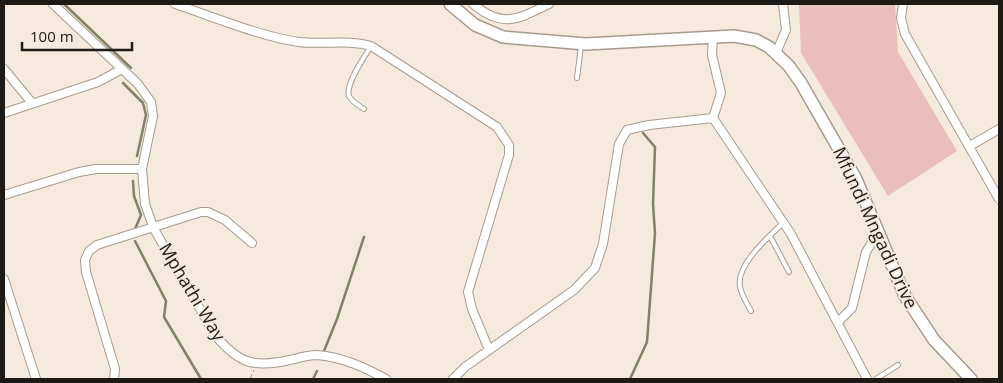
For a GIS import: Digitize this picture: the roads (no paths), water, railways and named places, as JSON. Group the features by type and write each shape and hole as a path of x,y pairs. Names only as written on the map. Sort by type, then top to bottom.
{"street":[{"path":"4,113 98,82 122,69 53,4"},
{"path":"175,4 287,40 312,43 361,43 371,46 497,127 509,145 507,165 468,292 472,309 489,350"},
{"name":"Mfundi Mngadi Drive","path":"450,4 475,25 503,37 582,44 713,36 743,37 756,40 776,53 801,83 856,179 879,230 898,281 920,322 970,379"},
{"path":"473,4 491,16 511,20 549,4"},
{"path":"776,53 786,30 783,4"},
{"path":"902,4 901,18 905,34 999,199"},
{"path":"713,36 712,55 721,93 713,118"},
{"path":"4,69 32,103"},
{"name":"Mphathi Way","path":"122,69 146,92 151,102 153,116 142,169 142,194 154,229 216,335 227,349 242,359 257,365 314,355 328,357 363,366 386,379"},
{"path":"453,379 465,367 574,290 595,268 603,244 619,144 627,130 649,125 713,118"},
{"path":"713,118 784,222 867,379"},
{"path":"970,146 999,129"},
{"path":"4,195 79,172 142,169"},
{"path":"114,379 115,369 86,272 85,260 89,251 96,245 208,212 225,220 252,243"},
{"path":"838,322 852,308 866,252 879,230"},
{"path":"4,279 36,379"}],"lane":[{"path":"577,78 582,44"},
{"path":"364,109 352,100 349,90 358,66 371,46"},
{"path":"752,311 740,286 745,264 784,222"},
{"path":"770,236 789,272"},
{"path":"876,379 898,366"}],"waterway":[{"path":"64,4 131,68"},
{"path":"123,83 143,103 146,115 137,156"},
{"path":"630,379 647,342 655,233 653,204 655,147 643,133"},
{"path":"133,181 134,196 141,215 135,229"},
{"path":"324,351 337,319 364,237"},
{"path":"135,241 166,301 164,317 201,379"},
{"path":"313,379 317,371"}]}
